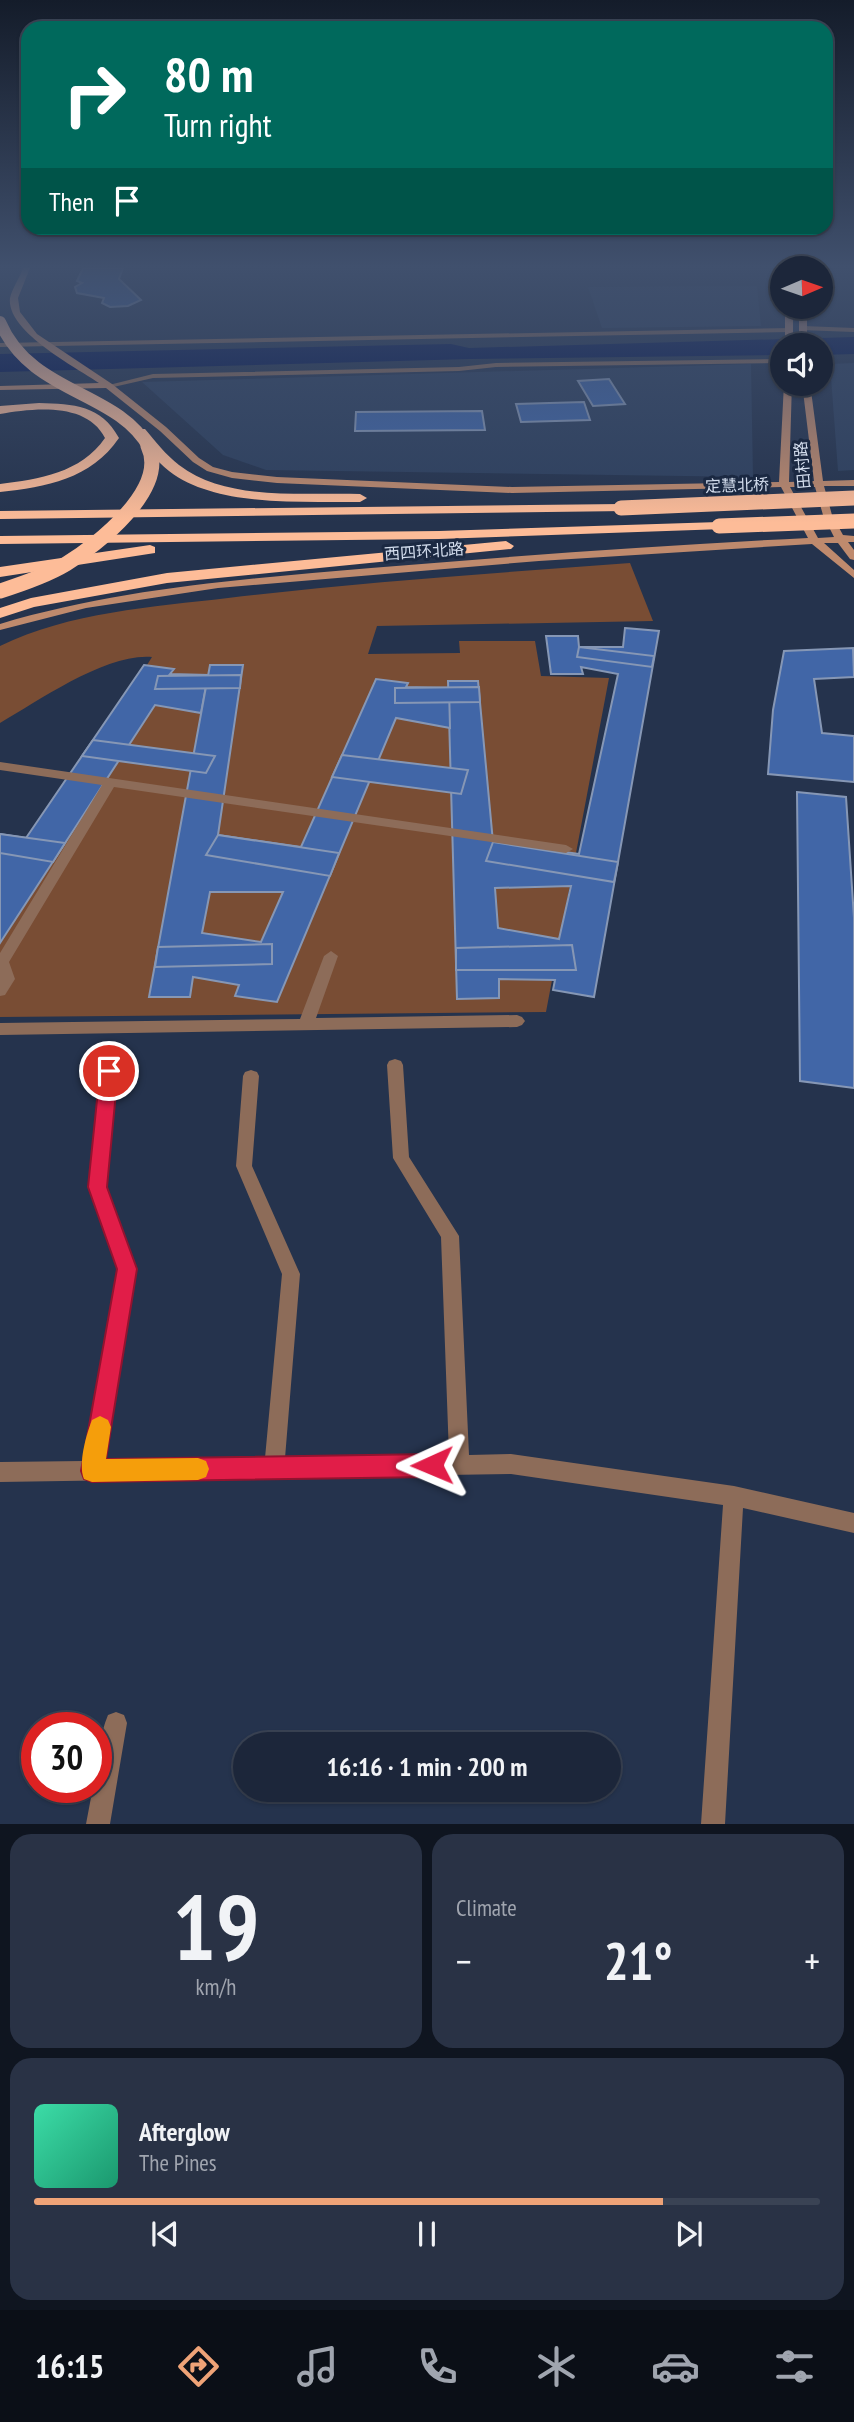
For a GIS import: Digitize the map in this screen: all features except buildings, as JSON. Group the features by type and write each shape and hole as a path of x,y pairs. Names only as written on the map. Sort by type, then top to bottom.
{"highway":[{"path":"19,353 45,376 96,402 140,432 175,469 203,483 243,492 583,508"},
{"path":"0,410 49,407 79,411 103,421 112,438 104,453 80,468 48,479 0,488"},
{"path":"0,591 63,566 104,538 130,512 148,482 151,455 140,432"},
{"name":"定慧北桥","path":"583,508 854,498"},
{"path":"0,504 301,504 406,511"},
{"path":"0,515 583,508"},
{"path":"0,540 668,529 854,521"},
{"path":"0,613 31,603 167,578 668,529"},
{"path":"0,572 139,551 272,537"}],"main road":[{"path":"60,353 163,429 196,460 210,469 244,477 512,489 724,488 854,483"},
{"path":"0,388 108,386"},
{"name":"田村路","path":"784,485 787,396"},
{"name":"田村路","path":"810,396 814,412 816,484 840,540 854,557"},
{"path":"841,483 854,506"},
{"path":"784,485 815,541 854,575"},
{"path":"724,488 752,545"},
{"name":"西四环北路","path":"0,627 83,604 191,586 600,553 854,540"}],"street":[{"path":"108,386 153,376 459,369 509,365 770,361"},
{"path":"0,766 566,849"},
{"path":"0,992 8,979 2,962 110,782"},
{"path":"306,1024 331,956"},
{"path":"0,1029 517,1021"},
{"path":"395,1065 401,1157 450,1236 458,1465"},
{"path":"92,1471 127,1269 97,1187 109,1071"},
{"path":"251,1076 244,1166 291,1274 274,1468"},
{"path":"0,1472 511,1464 734,1496 854,1522"},
{"path":"713,1824 734,1496"},
{"path":"98,1824 116,1723"}],"shaded area":[{"path":"770,353 770,355 470,359 0,372 0,354"},
{"path":"854,363 854,470 838,471 832,396 833,364"},
{"path":"751,364 753,477 266,470 223,455 142,382"},
{"path":"630,563 653,621 377,626 368,654 460,653 459,641 535,641 541,676 609,678 546,1012 0,1017 0,900 152,657 114,662 94,670 0,723 0,646 54,625 141,608 278,592"}],"slow traffic":[{"path":"100,1427 92,1471 198,1469"}],"route":[{"path":"109,1071 97,1187 127,1269 92,1471 432,1465"}]}
